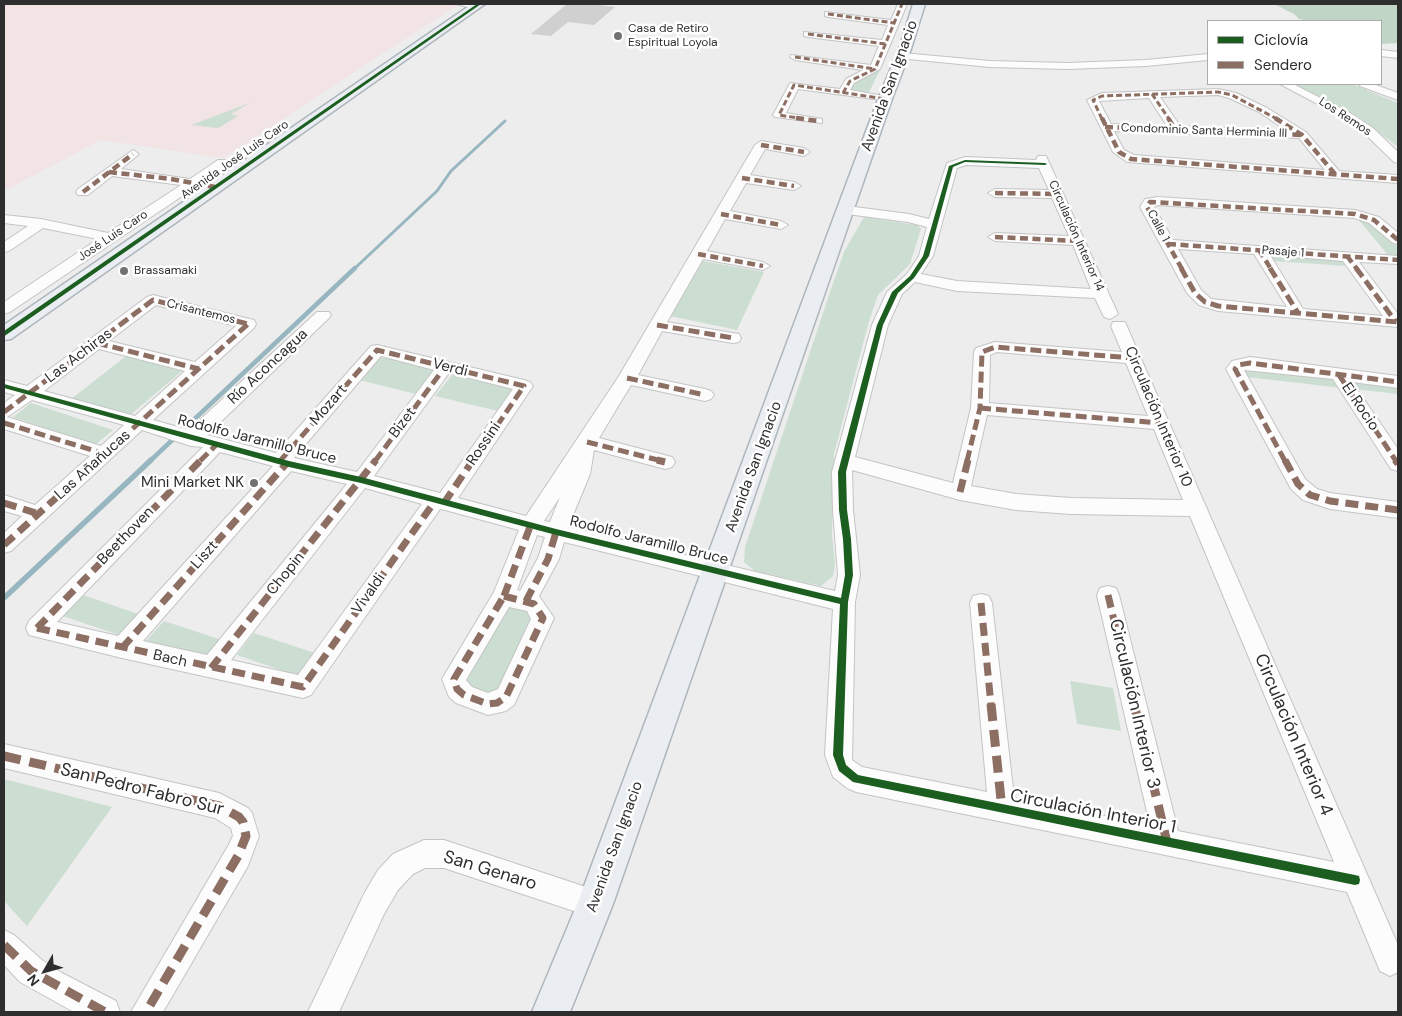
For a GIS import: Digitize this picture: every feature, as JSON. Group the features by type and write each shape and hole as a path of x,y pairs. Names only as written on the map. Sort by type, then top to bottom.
{"main road":[{"name":"Avenida José Luis Caro","path":"4,334 472,4"},
{"name":"Avenida San Ignacio","path":"551,1012 595,904 847,210 885,98 898,50 919,4"}],"street":[{"path":"898,50 894,23 902,4"},
{"path":"828,14 894,23"},
{"path":"808,34 898,50 1023,62 1098,62 1205,58"},
{"path":"1098,62 1207,49"},
{"path":"843,93 850,81 875,68 898,50"},
{"path":"1382,53 1398,55"},
{"path":"795,57 875,68"},
{"path":"1382,60 1398,62"},
{"name":"Los Remos","path":"1287,85 1346,115 1369,130 1396,155"},
{"path":"1367,85 1398,97"},
{"path":"818,121 780,115 794,86 885,98"},
{"path":"1335,174 1302,135 1264,110 1232,95 1218,92 1094,98 1093,102 1120,155 1134,160 1398,179"},
{"path":"1152,94 1176,130"},
{"name":"Condominio Santa Herminia III","path":"1105,126 1302,135"},
{"path":"504,596 526,600 534,604 543,618 506,697 497,703 488,704 464,695 457,689 454,679 504,596 531,524 587,442 627,378 761,145 804,152"},
{"path":"83,192 133,154"},
{"name":"Circulación Interior 14","path":"935,225 951,166 964,161 1043,161 1114,320"},
{"name":"José Luis Caro","path":"4,309 222,163"},
{"path":"109,172 215,187"},
{"path":"742,178 794,186"},
{"path":"995,193 1058,194"},
{"name":"Calle 1","path":"1397,322 1218,306 1206,302 1195,293 1147,207 1153,201 1354,214 1374,220 1398,240"},
{"path":"844,602 848,568 842,501 844,461 886,309 895,292 912,277 926,256 935,225 909,218 847,210"},
{"path":"721,214 781,225"},
{"path":"4,219 41,223 111,238"},
{"path":"4,248 41,223"},
{"path":"995,237 1078,241"},
{"name":"Pasaje 1","path":"1168,244 1398,260"},
{"path":"1259,250 1298,313"},
{"path":"698,254 763,266"},
{"path":"1347,256 1397,322"},
{"path":"912,277 957,286 1102,294"},
{"name":"Crisantemos","path":"154,300 248,324"},
{"name":"Las Achiras","path":"4,412 154,300"},
{"name":"Río Aconcagua","path":"191,439 323,316"},
{"name":"Circulación Interior 10","path":"1114,320 1197,508"},
{"name":"Las Añañucas","path":"4,545 248,324"},
{"path":"658,325 734,338"},
{"path":"97,343 198,369"},
{"path":"960,492 980,408 982,352 995,347 1132,358"},
{"name":"Verdi","path":"377,350 524,386"},
{"name":"Mozart","path":"284,462 377,350"},
{"path":"1398,382 1250,363 1238,365 1235,369 1298,484 1310,495 1330,502 1398,510"},
{"name":"Bizet","path":"361,480 445,367"},
{"name":"El Rocio","path":"1339,375 1398,464"},
{"path":"627,378 705,395"},
{"name":"Rodolfo Jaramillo Bruce","path":"4,386 191,439 361,480 556,532 844,602"},
{"name":"Rossini","path":"439,502 524,386"},
{"path":"980,408 1160,423"},
{"path":"4,423 105,454"},
{"path":"587,442 665,462"},
{"path":"526,600 548,559 556,532 580,474 587,442"},
{"name":"Beethoven","path":"37,628 216,445"},
{"path":"844,461 960,492 1016,502 1071,506 1197,508"},
{"name":"Liszt","path":"122,648 284,462"},
{"name":"Chopin","path":"211,668 361,480"},
{"name":"Vivaldi","path":"304,687 439,502"},
{"path":"4,503 39,514"},
{"name":"Circulación Interior 4","path":"1197,508 1390,961"},
{"name":"Circulación Interior 3","path":"1108,595 1167,842"},
{"name":"Circulación Interior 1","path":"844,602 838,755 842,768 856,779 1355,880"},
{"path":"981,603 1002,809"},
{"name":"Bach","path":"37,628 211,668 304,687"},
{"name":"San Pedro Fabro Sur","path":"4,756 219,806 239,817 245,828 244,844 146,1012"},
{"name":"San Genaro","path":"324,1012 374,904 388,880 403,864 424,854 444,854 595,904"},
{"path":"4,945 25,966 51,984 105,1012"}],"shaded area":[{"path":"4,4 459,4 223,158 101,140 4,191"}],"green space":[{"path":"1274,4 1398,4 1398,43 1382,44 1382,20 1304,20 1299,19 1294,14"},
{"path":"880,70 868,94 850,90 856,82"},
{"path":"1294,85 1354,85 1398,103 1398,147 1360,118"},
{"path":"250,103 231,114 238,116 218,128 191,125"},
{"path":"864,217 917,225 921,229 910,264 878,295 869,321 834,454 832,535 835,563 833,576 821,586 755,571 744,562 745,547 844,252"},
{"path":"1358,219 1366,221 1398,247 1398,256 1388,255"},
{"path":"1273,255 1341,260 1347,266 1272,261 1270,257"},
{"path":"703,261 764,272 737,330 670,316"},
{"path":"126,356 182,371 128,417 70,400"},
{"path":"379,358 440,370 420,395 359,380"},
{"path":"1244,370 1333,379 1342,388 1247,377"},
{"path":"452,375 514,389 498,411 435,396"},
{"path":"1352,379 1398,386 1398,394 1353,389 1348,382"},
{"path":"31,403 113,430 95,445 13,417"},
{"path":"83,595 138,614 119,635 63,616"},
{"path":"504,596 538,608 506,697 457,689"},
{"path":"164,621 222,640 204,663 145,642"},
{"path":"254,633 315,653 298,676 237,655"},
{"path":"1070,681 1113,688 1121,731 1077,724"},
{"path":"4,779 112,807 27,926 4,901"}],"building":[{"path":"567,4 615,7 594,25 568,22 551,36 531,34"}],"waterway":[{"path":"354,269 437,191 451,171 505,121"},
{"path":"150,461 355,268"},
{"path":"4,598 151,460"}],"marked path":[{"path":"843,93 850,81 875,69 902,4"},
{"path":"828,14 894,23"},
{"path":"808,34 886,44"},
{"path":"795,57 875,69"},
{"path":"818,121 779,115 794,85 885,99"},
{"path":"1335,174 1302,135 1263,110 1232,95 1218,92 1102,96 1093,100 1119,152 1131,159 1398,179"},
{"path":"1152,94 1176,130"},
{"path":"1105,127 1302,135"},
{"path":"761,145 804,152"},
{"path":"83,192 133,154"},
{"path":"109,172 171,179 215,187"},
{"path":"742,178 794,186"},
{"path":"995,193 1058,194"},
{"path":"1398,240 1374,220 1355,214 1158,201 1150,202 1147,207 1195,293 1205,302 1218,306 1398,322"},
{"path":"721,214 781,225"},
{"path":"995,237 1078,241"},
{"path":"1168,244 1398,260"},
{"path":"1259,250 1298,313"},
{"path":"698,254 763,266"},
{"path":"1347,256 1396,322"},
{"path":"4,412 153,300 248,324"},
{"path":"4,545 248,324"},
{"path":"657,325 733,338"},
{"path":"97,343 199,369"},
{"path":"960,492 980,408 982,352 995,347 1133,358"},
{"path":"280,461 377,350 524,386 444,503"},
{"path":"1398,382 1250,363 1238,365 1235,369 1298,484 1310,495 1330,501 1398,510"},
{"path":"211,668 361,480 445,367"},
{"path":"1339,375 1398,464"},
{"path":"627,378 705,395"},
{"path":"980,408 1160,423"},
{"path":"4,423 105,454"},
{"path":"587,442 665,462"},
{"path":"37,628 216,445"},
{"path":"122,648 287,463"},
{"path":"37,628 303,687 435,501"},
{"path":"4,503 39,514"},
{"path":"504,596 531,524"},
{"path":"526,601 548,559 556,532"},
{"path":"1108,595 1167,842"},
{"path":"504,596 534,604 543,618 506,697 497,703 488,704 464,695 457,689 454,679 504,596"},
{"path":"981,603 1002,809"},
{"path":"4,756 219,806 239,817 243,822 246,836 238,856 146,1012"},
{"path":"4,945 31,971 51,984 105,1012"}],"cycle path":[{"path":"4,334 479,4"},
{"path":"1045,164 965,161 951,166 926,256 912,277 895,292 880,325 842,472 843,510 849,575 844,602 838,755 842,768 856,779 1355,880"},
{"path":"4,386 289,464 361,480 556,532 844,602"}],"place":[{"name":"Casa de Retiro Espiritual Loyola","path":"618,36"},
{"name":"Brassamaki","path":"124,271"},
{"name":"Mini Market NK","path":"254,483"}]}
